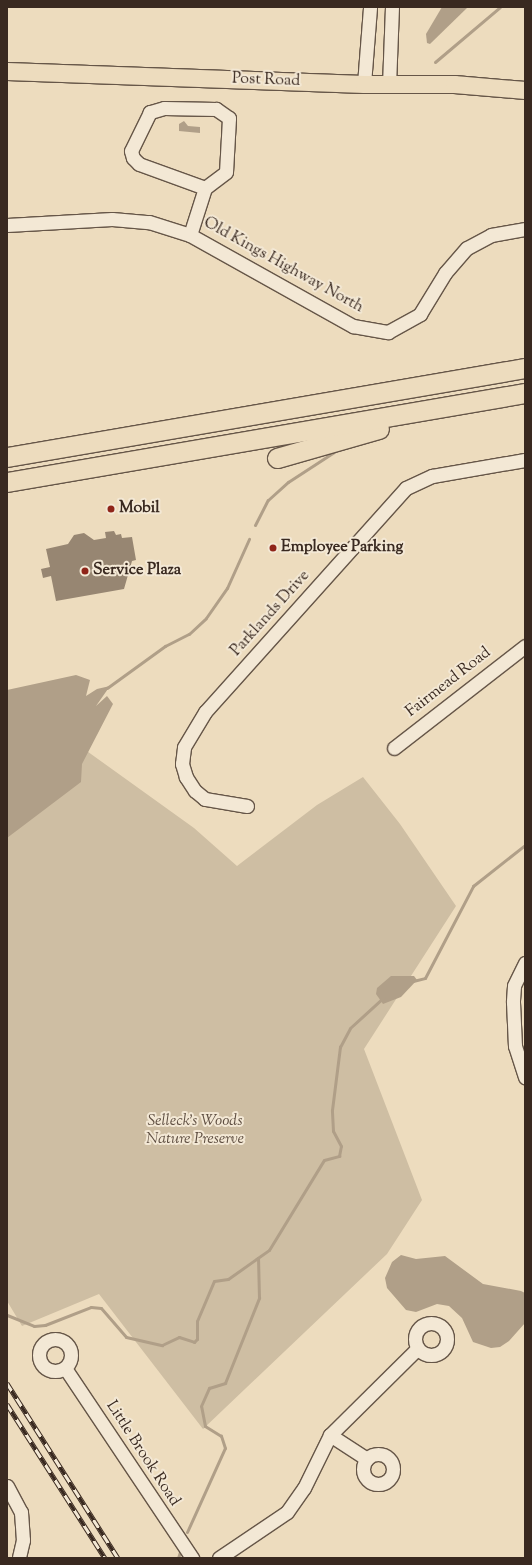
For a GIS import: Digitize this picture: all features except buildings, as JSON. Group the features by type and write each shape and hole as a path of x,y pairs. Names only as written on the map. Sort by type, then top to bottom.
{"highway":[{"path":"7,457 525,368"},
{"path":"277,458 371,431 525,394"},
{"path":"7,482 525,394"}],"main road":[{"name":"Post Road","path":"7,71 389,85 454,84 525,90"}],"street":[{"path":"364,84 370,7"},
{"path":"389,85 392,7"},
{"path":"369,21 391,20"},
{"path":"190,235 205,188 226,172 229,118 216,109 164,108 150,112 131,151 133,158 139,164 205,188"},
{"name":"Old Kings Highway North","path":"7,225 112,218 149,222 190,235 353,326 388,332 420,314 445,273 467,248 492,235 525,229"},
{"name":"Parklands Drive","path":"247,806 205,799 186,777 182,764 184,747 205,712 406,488 432,476 525,460"},
{"name":"Fairmead Road","path":"394,748 525,646"},
{"path":"525,963 514,986 513,1002 515,1046 525,1077"},
{"path":"219,1558 287,1512 304,1488 330,1435 417,1349"},
{"name":"Little Brook Road","path":"65,1368 192,1558"},
{"path":"330,1435 367,1459"},
{"path":"7,1486 21,1512 23,1540 19,1558"}],"green space":[{"name":"Selleck's Woods Nature Preserve","path":"52,726 194,828 237,866 317,805 363,777 400,824 456,906 364,1049 422,1200 387,1254 203,1429 99,1294 22,1326 7,1301 7,739"}],"shaded area":[{"path":"442,7 468,7 430,44 427,43 426,34"},
{"path":"184,121 188,126 200,127 200,133 179,131 179,124"},
{"path":"76,675 90,680 86,696 97,689 110,686 96,706 107,696 113,704 82,764 81,782 7,838 7,690"},
{"path":"391,976 414,976 417,980 401,997 383,1004 376,994 377,988"},
{"path":"401,1255 416,1259 445,1256 483,1284 525,1293 525,1323 509,1341 500,1347 491,1348 473,1342 462,1318 449,1306 437,1304 416,1312 406,1310 387,1288 385,1278 392,1262"}],"waterway":[{"path":"435,62 500,7"},
{"path":"255,525 268,500 288,482 334,452"},
{"path":"107,688 165,646 189,634 206,618 227,588 249,539"},
{"path":"413,981 425,978 473,886 525,845"},
{"path":"7,1315 34,1326 45,1325 91,1307 101,1308 126,1337 162,1345 179,1337 194,1342 197,1339 197,1321 214,1281 228,1279 269,1250 324,1160 339,1156 341,1146 333,1131 332,1110 340,1047 350,1028 383,998"},
{"path":"187,1532 225,1448 221,1436 205,1426 201,1406 209,1388 225,1383 259,1298 258,1258"},
{"path":"178,1558 180,1552"}],"railway":[{"path":"7,1383 118,1558"},
{"path":"7,1404 105,1558"}],"place":[{"name":"Mobil","path":"111,509"},
{"name":"Employee Parking","path":"273,548"},
{"name":"Service Plaza","path":"85,571"}]}
